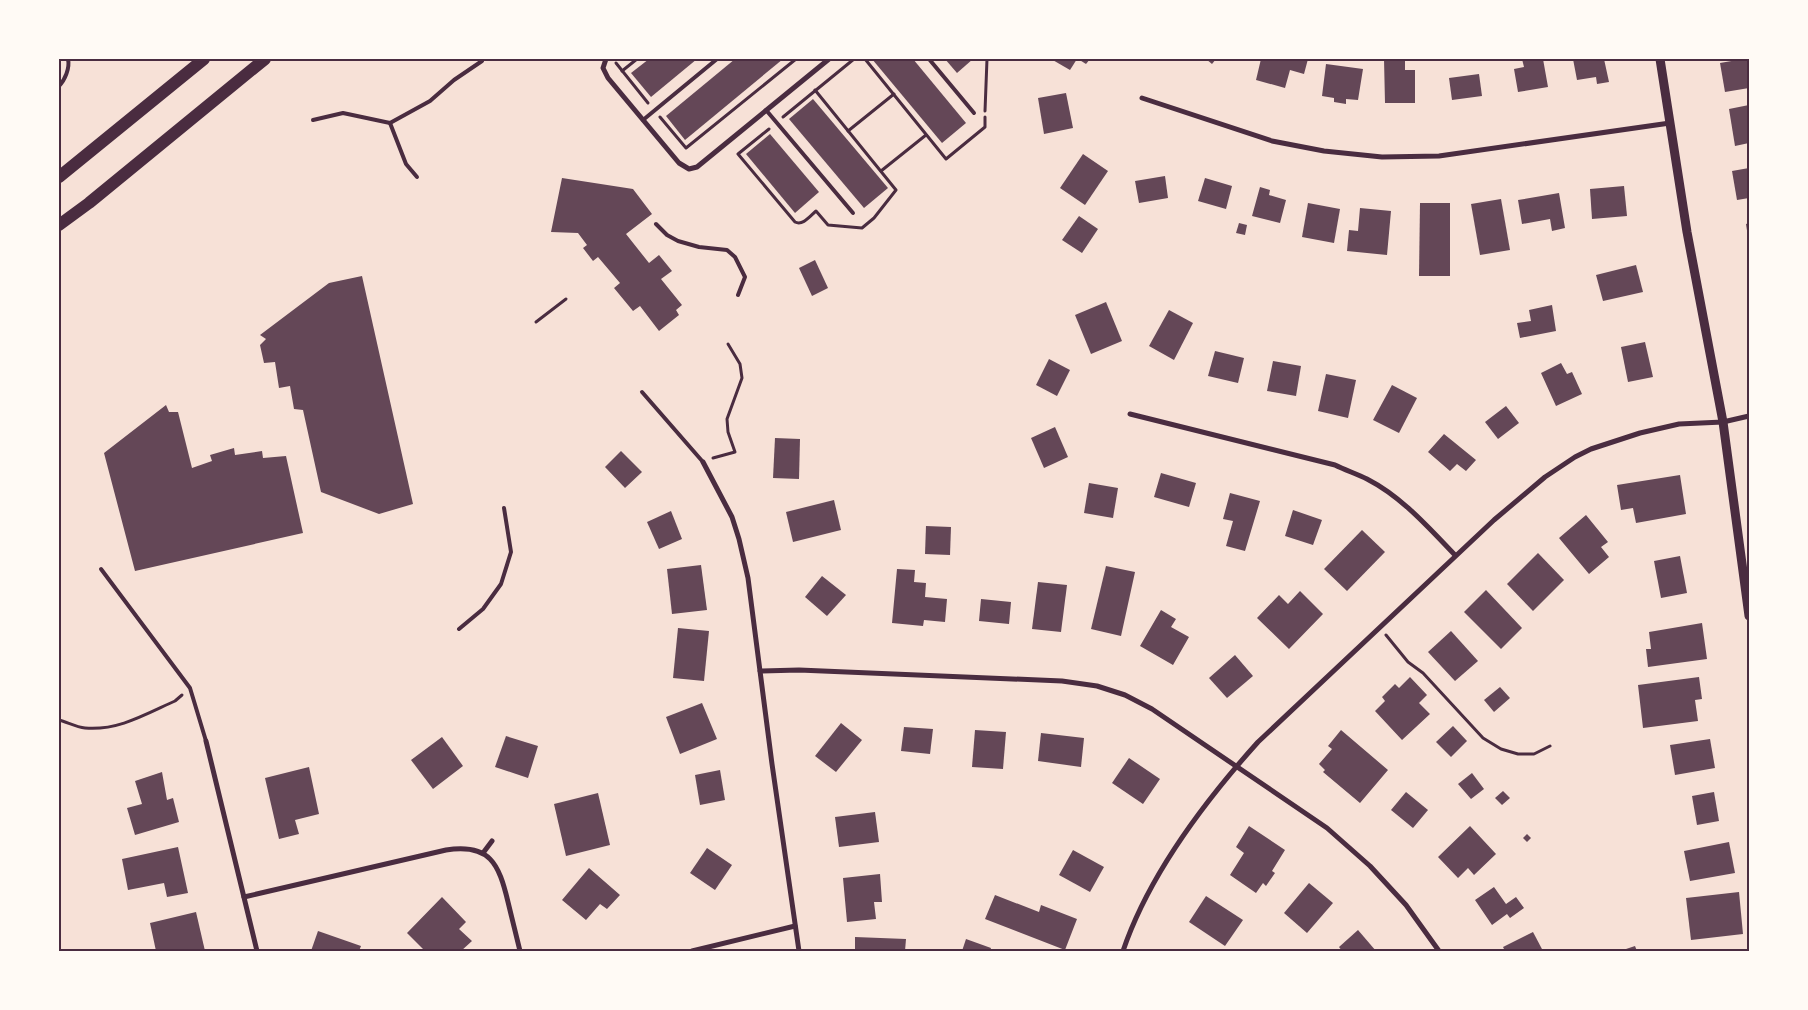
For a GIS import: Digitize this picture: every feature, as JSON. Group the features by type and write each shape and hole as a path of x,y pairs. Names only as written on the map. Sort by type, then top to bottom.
{"main road":[{"path":"59,177 204,59"},
{"path":"59,225 89,203 265,59"}],"street":[{"path":"606,59 603,68 608,78 679,164 689,169 697,167 829,59"},
{"path":"1660,59 1687,232 1723,422 1749,616"},
{"path":"1142,98 1272,141 1324,152 1382,157 1440,156 1501,149 1670,123"},
{"path":"1130,414 1335,465 1367,479 1395,496 1420,518 1454,555"},
{"path":"1123,951 1142,904 1164,865 1204,807 1236,766 1258,742 1454,555 1494,520 1544,478 1575,457 1591,449 1640,433 1679,424 1723,422 1749,416"},
{"path":"703,462 732,517 748,578 799,951"},
{"path":"760,671 798,670 1062,680 1097,686 1125,696 1152,709 1327,828 1370,866 1406,905 1439,951"},
{"path":"206,741 257,951"},
{"path":"483,853 492,841"},
{"path":"244,897 462,847 483,853 497,867 520,951"},
{"path":"692,951 795,926"}],"lane":[{"path":"59,86 64,82 69,63 68,59"},
{"path":"643,120 717,59"},
{"path":"929,59 974,113"},
{"path":"313,120 343,113 390,123 430,101 454,80 482,60"},
{"path":"766,110 853,213"},
{"path":"390,123 406,164 417,177"},
{"path":"656,224 667,236 678,241 699,247 727,250 735,258 745,277 738,295"},
{"path":"642,392 703,462"},
{"path":"459,630 483,609 501,584 511,552 504,508"},
{"path":"101,569 190,688 206,741"}],"path":[{"path":"612,59 686,148 796,59"},
{"path":"622,71 637,59"},
{"path":"815,90 854,59"},
{"path":"865,59 946,159 985,127 987,59"},
{"path":"848,131 894,94"},
{"path":"881,171 926,135"},
{"path":"536,322 566,298"},
{"path":"703,462 735,452 728,432 727,419 742,378 740,364 728,344"},
{"path":"1379,627 1408,662 1423,673 1483,738 1501,749 1518,754 1534,754 1550,746"},
{"path":"59,720 83,728 101,728 125,724 175,701 190,688"}],"building":[{"path":"649,59 697,59 651,97 631,73"},
{"path":"735,59 783,59 685,140 666,116"},
{"path":"872,59 913,59 966,123 942,143"},
{"path":"945,59 973,59 957,73"},
{"path":"1051,59 1077,59 1070,70"},
{"path":"1078,59 1090,59 1086,64"},
{"path":"1206,59 1216,59 1212,64"},
{"path":"1261,59 1308,59 1304,74 1290,70 1285,88 1256,80"},
{"path":"1384,59 1405,59 1405,70 1415,70 1415,103 1385,103"},
{"path":"1522,59 1543,59 1548,87 1518,92 1514,69 1524,67"},
{"path":"1573,59 1604,59 1609,82 1597,84 1596,77 1577,80"},
{"path":"1749,59 1749,88 1725,92 1720,63"},
{"path":"1326,64 1363,69 1358,100 1346,99 1346,104 1334,102 1334,98 1322,96"},
{"path":"1479,74 1482,96 1452,100 1449,78"},
{"path":"1066,93 1073,128 1044,134 1038,98"},
{"path":"813,99 888,188 864,208 789,119"},
{"path":"1749,105 1749,143 1735,146 1729,109"},
{"path":"770,134 819,192 795,213 746,154"},
{"path":"1083,154 1108,171 1085,205 1060,188"},
{"path":"1749,168 1749,198 1737,200 1732,171"},
{"path":"1165,176 1168,198 1139,203 1135,181"},
{"path":"562,178 633,189 652,214 626,234 649,263 659,255 672,271 661,279 682,305 676,310 679,315 659,331 640,306 633,311 614,288 620,283 598,257 593,261 583,248 587,245 578,233 551,232"},
{"path":"1205,178 1232,186 1226,209 1198,201"},
{"path":"1624,186 1627,216 1592,219 1590,189"},
{"path":"1260,187 1270,190 1269,195 1286,200 1280,223 1252,216"},
{"path":"1559,193 1565,228 1552,231 1550,219 1522,224 1518,200"},
{"path":"1501,199 1510,250 1480,255 1471,204"},
{"path":"1308,203 1340,209 1334,243 1302,237"},
{"path":"1420,203 1450,203 1450,276 1419,276"},
{"path":"1360,208 1391,211 1387,255 1347,251 1349,230 1358,231"},
{"path":"1079,216 1098,229 1082,253 1062,240"},
{"path":"1239,223 1247,225 1245,235 1236,233"},
{"path":"1749,223 1749,237 1748,237 1746,224"},
{"path":"815,260 828,288 812,296 799,268"},
{"path":"1636,265 1643,292 1603,301 1596,275"},
{"path":"362,276 413,504 379,514 321,492 303,410 294,409 290,386 279,388 275,362 264,363 260,345 266,339 260,335 329,283"},
{"path":"1106,302 1122,341 1091,354 1075,315"},
{"path":"1552,305 1556,331 1520,338 1517,323 1531,321 1529,310"},
{"path":"1169,310 1193,323 1174,360 1149,346"},
{"path":"1645,342 1653,377 1628,382 1621,347"},
{"path":"1215,351 1244,358 1238,383 1208,376"},
{"path":"1049,359 1070,370 1057,396 1036,385"},
{"path":"1273,361 1301,366 1296,396 1267,391"},
{"path":"1561,363 1567,374 1572,372 1582,394 1556,406 1541,373"},
{"path":"1326,374 1356,380 1348,418 1318,411"},
{"path":"1392,385 1417,398 1399,433 1373,420"},
{"path":"166,405 169,412 178,412 192,468 212,461 210,455 234,448 235,455 262,451 263,458 286,456 303,533 135,571 104,453"},
{"path":"1506,406 1519,423 1498,439 1485,422"},
{"path":"1055,427 1068,457 1044,468 1031,438"},
{"path":"1444,434 1476,460 1466,471 1457,464 1450,471 1428,452"},
{"path":"775,438 800,439 799,479 773,478"},
{"path":"621,451 642,472 625,488 605,467"},
{"path":"1161,473 1196,483 1189,507 1154,497"},
{"path":"1680,475 1686,514 1636,523 1633,508 1621,510 1617,485"},
{"path":"1089,483 1118,488 1113,518 1084,513"},
{"path":"1230,493 1260,501 1245,551 1226,546 1233,521 1223,519"},
{"path":"834,500 841,530 793,542 786,512"},
{"path":"1293,510 1322,520 1313,545 1285,536"},
{"path":"671,511 682,539 659,549 647,522"},
{"path":"1586,515 1608,542 1601,547 1609,557 1589,574 1559,538"},
{"path":"926,526 951,527 950,555 925,554"},
{"path":"1362,530 1385,552 1347,591 1324,569"},
{"path":"1538,553 1564,580 1533,611 1507,584"},
{"path":"1680,556 1687,593 1661,598 1654,561"},
{"path":"701,565 707,610 672,614 667,569"},
{"path":"1106,566 1135,572 1121,636 1091,629"},
{"path":"897,569 915,570 914,582 926,583 925,597 947,599 945,622 924,620 923,626 892,623"},
{"path":"822,576 846,595 827,616 805,597"},
{"path":"1038,582 1067,585 1061,632 1032,629"},
{"path":"1486,590 1522,628 1501,649 1464,612"},
{"path":"1300,591 1323,614 1289,649 1257,618 1279,595 1288,604"},
{"path":"981,599 1011,602 1009,624 979,621"},
{"path":"1161,610 1176,619 1171,627 1189,637 1173,665 1140,646"},
{"path":"1702,623 1707,659 1648,667 1646,649 1651,649 1649,632"},
{"path":"678,628 709,631 704,681 673,678"},
{"path":"1451,631 1478,661 1455,681 1428,652"},
{"path":"1235,655 1253,676 1227,698 1209,678"},
{"path":"1410,677 1427,695 1419,703 1430,714 1402,740 1375,711 1385,701 1382,697 1395,684 1399,688"},
{"path":"1699,677 1702,699 1695,700 1698,721 1643,728 1638,685"},
{"path":"1500,687 1510,698 1494,712 1484,700"},
{"path":"702,703 717,739 680,754 666,717"},
{"path":"841,723 862,740 836,772 815,756"},
{"path":"1453,726 1467,741 1451,757 1436,742"},
{"path":"904,727 933,729 930,754 901,751"},
{"path":"975,730 1006,732 1003,769 972,767"},
{"path":"1341,730 1388,770 1360,803 1323,772 1325,770 1319,764 1332,749 1328,746"},
{"path":"1041,733 1084,738 1081,767 1038,761"},
{"path":"506,736 538,746 528,778 495,767"},
{"path":"442,737 463,766 433,789 411,760"},
{"path":"1710,739 1715,768 1675,775 1670,745"},
{"path":"1129,758 1160,779 1143,804 1112,783"},
{"path":"309,767 319,814 295,820 299,834 279,839 265,778"},
{"path":"720,770 725,800 700,805 695,775"},
{"path":"162,772 167,800 173,798 179,822 135,835 127,808 142,804 135,781"},
{"path":"1472,773 1484,789 1471,799 1458,784"},
{"path":"1503,791 1510,798 1502,805 1495,798"},
{"path":"1406,792 1428,810 1413,828 1391,810"},
{"path":"1714,792 1719,821 1697,825 1692,796"},
{"path":"598,793 610,845 566,856 554,804"},
{"path":"875,812 879,842 839,847 835,817"},
{"path":"1249,826 1285,850 1272,871 1275,873 1266,886 1263,883 1256,893 1230,875 1244,853 1236,847"},
{"path":"1470,826 1496,854 1474,875 1468,868 1458,878 1438,857"},
{"path":"1527,834 1531,838 1527,842 1523,838"},
{"path":"1729,842 1735,873 1690,881 1684,851"},
{"path":"178,847 188,893 167,897 164,883 128,890 122,859"},
{"path":"707,848 732,865 715,890 690,873"},
{"path":"1073,850 1104,867 1090,892 1059,875"},
{"path":"589,868 620,895 607,909 600,904 586,920 562,900"},
{"path":"880,874 882,902 874,902 876,919 847,922 843,878"},
{"path":"1309,883 1333,903 1307,933 1284,913"},
{"path":"1494,887 1506,904 1516,897 1524,908 1510,918 1507,914 1492,925 1475,900"},
{"path":"1739,892 1743,934 1691,940 1686,898"},
{"path":"995,895 1039,912 1041,905 1077,919 1065,950 985,919"},
{"path":"1206,896 1243,920 1225,946 1189,922"},
{"path":"442,897 466,922 459,929 472,941 461,951 441,951 439,949 437,951 425,951 407,933"},
{"path":"196,912 205,951 156,951 150,923"},
{"path":"1358,930 1376,951 1342,951 1339,947"},
{"path":"318,931 361,946 359,951 311,951"},
{"path":"1533,932 1543,951 1505,951 1503,947"},
{"path":"855,937 906,939 905,951 855,951"},
{"path":"966,939 991,948 990,951 962,951"},
{"path":"1635,946 1637,951 1620,951"}]}
